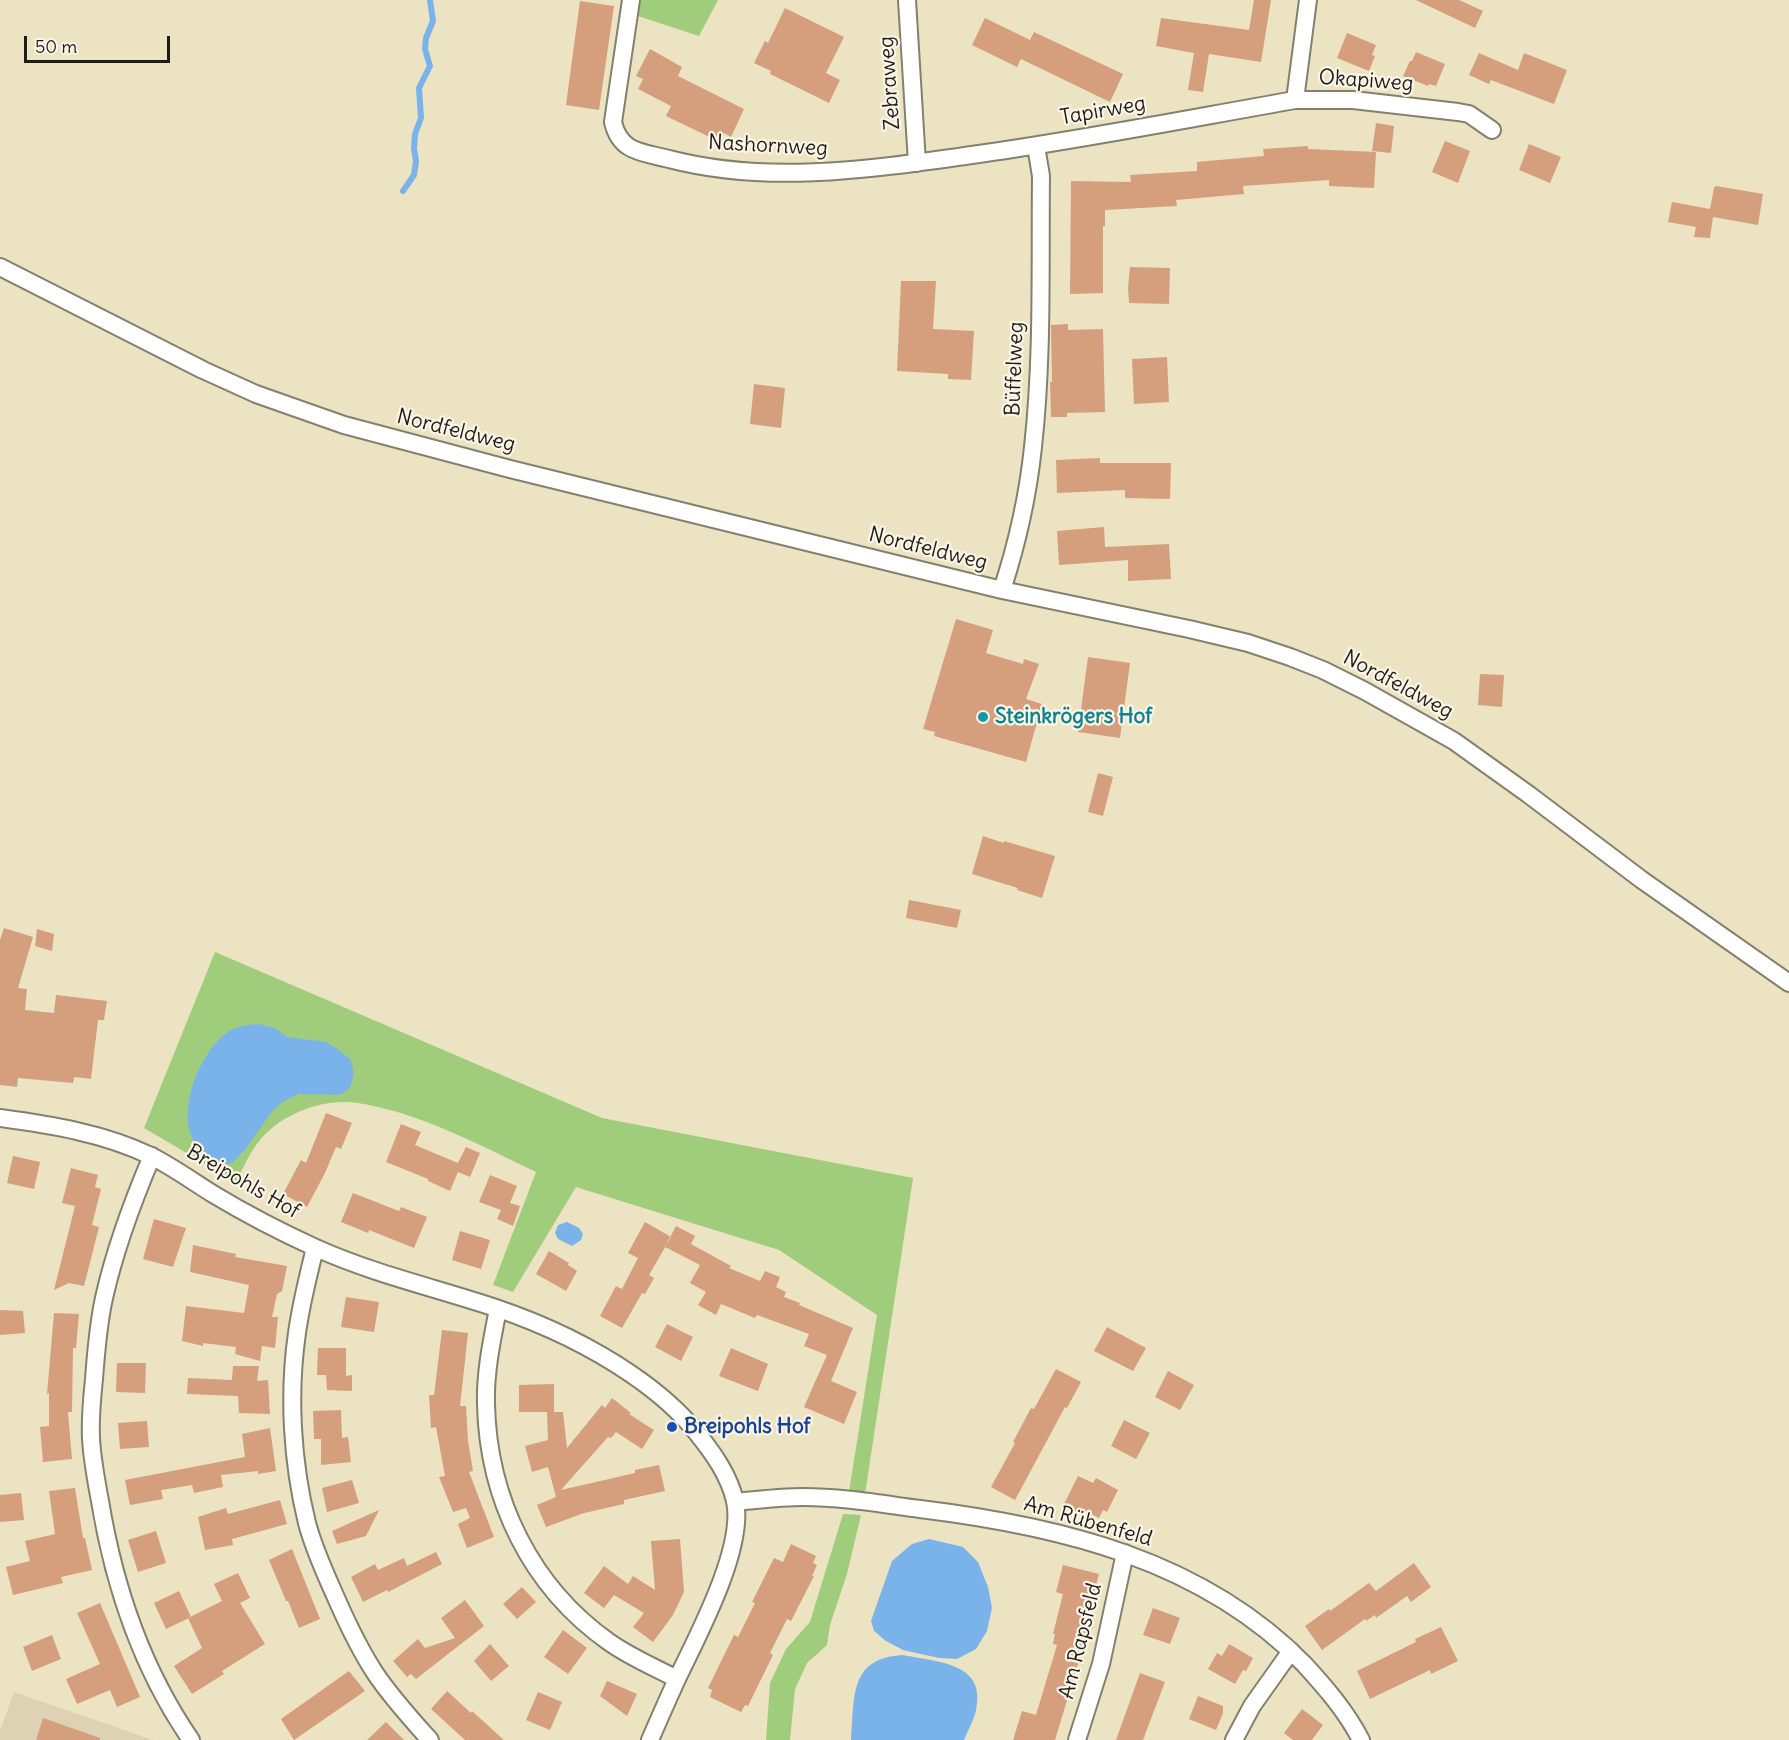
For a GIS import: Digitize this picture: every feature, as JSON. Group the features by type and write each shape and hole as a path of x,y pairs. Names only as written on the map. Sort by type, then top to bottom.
{"street":[{"name":"Nashornweg","path":"631,0 613,122 616,134 629,147 686,163 742,171 837,172 917,163"},
{"name":"Zebraweg","path":"907,0 917,163"},
{"name":"Okapiweg","path":"1308,0 1295,100 1353,100 1458,112 1469,114 1492,130"},
{"name":"Tapirweg","path":"917,163 1036,146 1295,100"},
{"name":"Büffelweg","path":"1002,590 1025,499 1038,398 1041,176 1036,146"},
{"name":"Nordfeldweg","path":"0,267 203,370 256,394 326,420 1002,590 1189,628 1248,643 1312,666 1355,686 1454,741 1642,880 1789,983"},
{"name":"Breipohls Hof","path":"0,1118 76,1131 152,1156 236,1207 315,1248 388,1275 498,1309 541,1325 596,1352 673,1405 687,1420 725,1474 735,1502 737,1518 730,1552 707,1616 650,1740"},
{"path":"152,1156 123,1227 104,1299 97,1340 91,1438 103,1524 120,1590 144,1655 162,1693 191,1740"},
{"path":"315,1248 296,1334 293,1378 292,1419 299,1488 308,1526 322,1567 350,1630 375,1672 403,1710 430,1740"},
{"path":"498,1309 488,1365 486,1402 488,1441 506,1512 516,1534 545,1581 576,1616 611,1644 677,1679"},
{"name":"Am Rübenfeld","path":"735,1502 783,1497 815,1497 947,1512 1062,1534 1125,1552 1164,1568 1226,1601 1253,1619 1291,1652 1331,1693 1361,1740"},
{"name":"Am Rapsfeld","path":"1077,1740 1101,1664 1125,1552"},
{"path":"1234,1740 1252,1706 1291,1652"}],"shaded area":[{"path":"14,1692 153,1740 0,1740 0,1731"}],"green space":[{"path":"641,0 718,0 699,36 638,16"},
{"path":"215,952 602,1118 913,1178 865,1494 849,1492 877,1315 779,1250 576,1187 513,1292 493,1285 536,1172 453,1133 401,1113 358,1103 343,1102 314,1106 295,1113 265,1134 250,1154 236,1182 144,1128"},
{"path":"843,1514 861,1515 847,1574 830,1625 827,1645 807,1663 795,1689 790,1740 766,1740 770,1683 786,1649 810,1622"}],"water":[{"path":"259,1024 275,1028 287,1037 326,1042 351,1060 354,1074 350,1088 340,1095 299,1094 286,1100 274,1109 243,1152 232,1163 223,1165 202,1150 192,1137 188,1125 190,1097 200,1068 215,1044 236,1028"},
{"path":"567,1222 579,1228 583,1234 581,1240 572,1246 558,1239 555,1233 558,1225"},
{"path":"929,1539 963,1547 978,1562 988,1587 992,1608 987,1631 976,1649 957,1659 939,1658 903,1650 874,1631 871,1621 892,1561 912,1544"},
{"path":"903,1655 956,1667 974,1682 977,1694 976,1710 964,1740 851,1740 855,1695 863,1672 872,1664 885,1658"}],"building":[{"path":"1254,0 1271,0 1261,62 1209,54 1203,92 1188,90 1194,53 1156,46 1161,18 1249,30"},
{"path":"1416,0 1459,0 1483,11 1475,28"},
{"path":"580,1 614,6 599,110 566,105"},
{"path":"785,8 844,37 826,73 840,80 829,103 770,74 771,71 754,63 765,41 768,43"},
{"path":"985,18 1030,40 1034,32 1123,74 1110,102 1021,59 1017,67 972,45"},
{"path":"1347,33 1376,45 1372,55 1375,56 1369,71 1337,58"},
{"path":"650,49 682,67 678,76 744,109 731,137 724,133 720,142 666,116 671,106 638,89 643,79 636,76"},
{"path":"1416,52 1445,64 1436,86 1429,84 1428,86 1403,76"},
{"path":"1479,53 1518,70 1524,53 1567,70 1554,104 1491,80 1489,84 1469,75"},
{"path":"1376,123 1394,126 1391,153 1372,151"},
{"path":"1445,141 1470,151 1458,183 1432,172"},
{"path":"1529,144 1561,157 1550,183 1519,170"},
{"path":"1308,146 1308,149 1376,152 1374,188 1329,186 1329,180 1243,186 1244,194 1176,200 1177,206 1105,210 1103,293 1070,294 1071,181 1131,182 1130,175 1197,171 1197,162 1264,156 1263,149"},
{"path":"1716,186 1763,194 1758,225 1713,217 1710,238 1694,237 1696,227 1668,222 1672,202 1710,209"},
{"path":"1130,267 1170,268 1169,304 1129,303"},
{"path":"901,281 936,281 933,329 974,331 971,380 948,379 948,374 897,371"},
{"path":"1068,324 1068,330 1103,329 1105,412 1067,413 1067,417 1051,417 1051,325"},
{"path":"1167,357 1169,402 1134,404 1132,359"},
{"path":"754,384 785,388 781,428 750,424"},
{"path":"1100,458 1100,463 1171,463 1170,499 1125,498 1125,490 1057,493 1056,460"},
{"path":"1104,527 1105,547 1169,544 1171,579 1128,581 1128,560 1059,565 1057,531"},
{"name":"Steinkrögers Hof","path":"956,619 993,630 986,653 1023,664 1024,659 1039,664 1026,699 1042,704 1026,762 934,736 935,732 923,729"},
{"path":"1088,657 1130,663 1120,738 1078,732"},
{"path":"1480,674 1504,675 1502,707 1478,705"},
{"path":"1098,773 1113,777 1103,816 1088,812"},
{"path":"983,836 1055,856 1042,898 972,874"},
{"path":"909,900 961,910 957,928 906,918"},
{"path":"4,928 33,937 18,988 27,989 25,1010 54,1013 56,995 107,1001 104,1020 98,1020 91,1079 74,1077 73,1083 18,1078 17,1087 0,1085 0,940"},
{"path":"37,929 54,934 52,951 35,946"},
{"path":"326,1113 352,1123 341,1149 336,1147 307,1207 283,1194 301,1160 306,1163"},
{"path":"401,1124 421,1132 415,1145 458,1163 466,1147 480,1153 470,1177 458,1172 450,1191 428,1179 386,1162"},
{"path":"13,1156 40,1162 34,1189 7,1183"},
{"path":"71,1168 98,1175 95,1187 101,1189 92,1225 99,1227 84,1286 69,1283 54,1290 75,1206 62,1203"},
{"path":"490,1175 517,1186 510,1203 520,1206 513,1226 497,1219 501,1210 479,1202"},
{"path":"353,1193 399,1211 401,1207 427,1217 414,1248 369,1230 368,1233 341,1222"},
{"path":"154,1219 186,1228 173,1267 143,1259"},
{"path":"645,1222 671,1237 649,1275 654,1278 645,1294 642,1293 622,1328 600,1316 616,1286 622,1289 638,1258 628,1253"},
{"path":"676,1226 695,1236 691,1244 731,1266 729,1268 760,1281 765,1271 780,1277 776,1287 786,1292 784,1297 853,1328 831,1381 857,1392 844,1424 804,1407 827,1355 804,1346 809,1334 757,1315 755,1318 721,1304 716,1315 698,1305 706,1292 690,1283 700,1265 665,1247"},
{"path":"460,1231 490,1240 481,1269 452,1260"},
{"path":"193,1245 236,1254 235,1257 287,1266 282,1291 277,1294 272,1317 278,1317 275,1348 262,1346 260,1361 235,1354 236,1347 203,1343 203,1346 182,1341 186,1306 244,1313 249,1285 190,1272"},
{"path":"549,1251 569,1263 568,1265 577,1271 566,1291 536,1274"},
{"path":"346,1297 379,1302 374,1332 341,1327"},
{"path":"0,1310 23,1311 25,1333 0,1335"},
{"path":"54,1313 79,1314 76,1348 73,1348 72,1412 68,1412 72,1459 43,1462 40,1427 49,1426 49,1393 47,1394"},
{"path":"667,1324 693,1337 681,1361 655,1347"},
{"path":"1107,1327 1146,1348 1133,1371 1094,1351"},
{"path":"442,1330 468,1333 460,1406 466,1406 473,1471 469,1472 494,1537 467,1548 458,1524 470,1518 466,1508 453,1512 439,1477 445,1476 436,1427 431,1428 429,1395 434,1395"},
{"path":"318,1348 346,1348 346,1376 352,1375 352,1391 327,1390 326,1375 317,1375"},
{"path":"731,1348 768,1364 758,1391 719,1376"},
{"path":"117,1363 146,1363 145,1393 116,1392"},
{"path":"233,1366 259,1366 257,1381 268,1380 270,1414 239,1413 238,1396 187,1394 188,1378 232,1380"},
{"path":"1056,1369 1081,1382 1015,1500 991,1487 1031,1408 1034,1409"},
{"path":"1168,1371 1194,1385 1180,1410 1155,1397"},
{"path":"554,1384 554,1412 563,1412 567,1448 602,1405 605,1408 612,1398 631,1413 629,1414 654,1430 642,1449 616,1432 611,1438 608,1437 561,1490 635,1473 635,1470 659,1465 665,1491 624,1500 624,1504 584,1513 546,1527 537,1505 556,1497 548,1467 532,1472 525,1446 548,1440 547,1412 519,1412 519,1385"},
{"path":"341,1410 342,1438 348,1437 351,1462 321,1465 321,1439 314,1439 313,1411"},
{"path":"1124,1420 1150,1433 1136,1459 1111,1446"},
{"path":"147,1421 149,1447 120,1449 118,1423"},
{"path":"270,1428 276,1471 221,1475 223,1487 194,1493 192,1485 161,1490 163,1499 130,1505 125,1480 245,1457 242,1434"},
{"path":"1078,1476 1093,1483 1096,1478 1118,1490 1107,1512 1103,1510 1099,1518 1086,1511 1083,1516 1063,1506"},
{"path":"352,1480 359,1503 327,1512 322,1488"},
{"path":"75,1488 83,1538 85,1538 92,1570 61,1577 63,1583 13,1595 6,1567 30,1561 25,1541 55,1534 49,1491"},
{"path":"21,1493 24,1520 0,1522 0,1495"},
{"path":"280,1500 287,1524 232,1539 233,1545 205,1550 198,1517 226,1508 228,1514"},
{"path":"379,1510 366,1536 337,1544 332,1531"},
{"path":"156,1531 166,1563 138,1572 128,1540"},
{"path":"680,1539 684,1592 673,1615 653,1642 633,1627 644,1613 614,1595 604,1608 584,1593 604,1566 628,1584 633,1576 655,1590 651,1541"},
{"path":"791,1544 816,1556 813,1563 817,1565 812,1576 814,1576 791,1621 787,1619 770,1653 773,1655 748,1706 745,1705 741,1712 710,1697 712,1690 708,1688 734,1635 738,1637 774,1558 783,1562"},
{"path":"292,1549 320,1619 299,1628 269,1560"},
{"path":"436,1552 442,1564 388,1592 387,1590 363,1602 351,1577 375,1564 378,1570 404,1558 407,1566"},
{"path":"1414,1563 1431,1587 1411,1602 1407,1596 1376,1618 1375,1615 1366,1621 1365,1619 1322,1650 1305,1626 1369,1583 1376,1591"},
{"path":"1063,1565 1099,1574 1087,1620 1090,1621 1082,1651 1055,1740 1013,1740 1022,1711 1036,1715 1057,1645 1053,1644 1055,1634 1053,1634 1063,1594 1056,1592"},
{"path":"238,1573 250,1598 240,1603 265,1644 222,1671 224,1674 192,1694 174,1666 202,1648 188,1618 222,1601 214,1584"},
{"path":"522,1587 536,1602 517,1619 503,1604"},
{"path":"179,1591 191,1617 166,1629 154,1603"},
{"path":"465,1600 484,1626 416,1679 411,1674 407,1677 393,1661 418,1639 425,1648 455,1638 441,1618"},
{"path":"100,1603 140,1697 117,1707 110,1690 77,1704 66,1679 100,1664 77,1613"},
{"path":"1153,1608 1180,1618 1170,1644 1143,1635"},
{"path":"1441,1627 1458,1661 1431,1674 1430,1670 1370,1699 1357,1671"},
{"path":"563,1630 587,1648 568,1674 544,1657"},
{"path":"52,1635 61,1659 32,1671 23,1647"},
{"path":"490,1644 509,1666 491,1681 474,1661"},
{"path":"1229,1644 1253,1658 1235,1684 1208,1669 1217,1653 1222,1656"},
{"path":"349,1671 365,1691 294,1740 281,1719"},
{"path":"1140,1673 1165,1682 1143,1740 1116,1740"},
{"path":"607,1681 637,1694 627,1716 600,1696"},
{"path":"447,1691 504,1740 465,1740 431,1709"},
{"path":"538,1692 562,1702 550,1730 526,1720"},
{"path":"1198,1696 1223,1706 1223,1713 1216,1730 1189,1719"},
{"path":"1302,1709 1323,1725 1312,1740 1293,1740 1284,1733"},
{"path":"43,1718 100,1738 100,1740 36,1740"},
{"path":"386,1722 404,1740 367,1740"}],"waterway":[{"path":"403,191 414,175 415,134 421,118 419,88 430,66 425,49 426,38 433,21 430,0"}],"place":[{"name":"Steinkrögers Hof","path":"983,717"},
{"name":"Breipohls Hof","path":"672,1427"}]}
